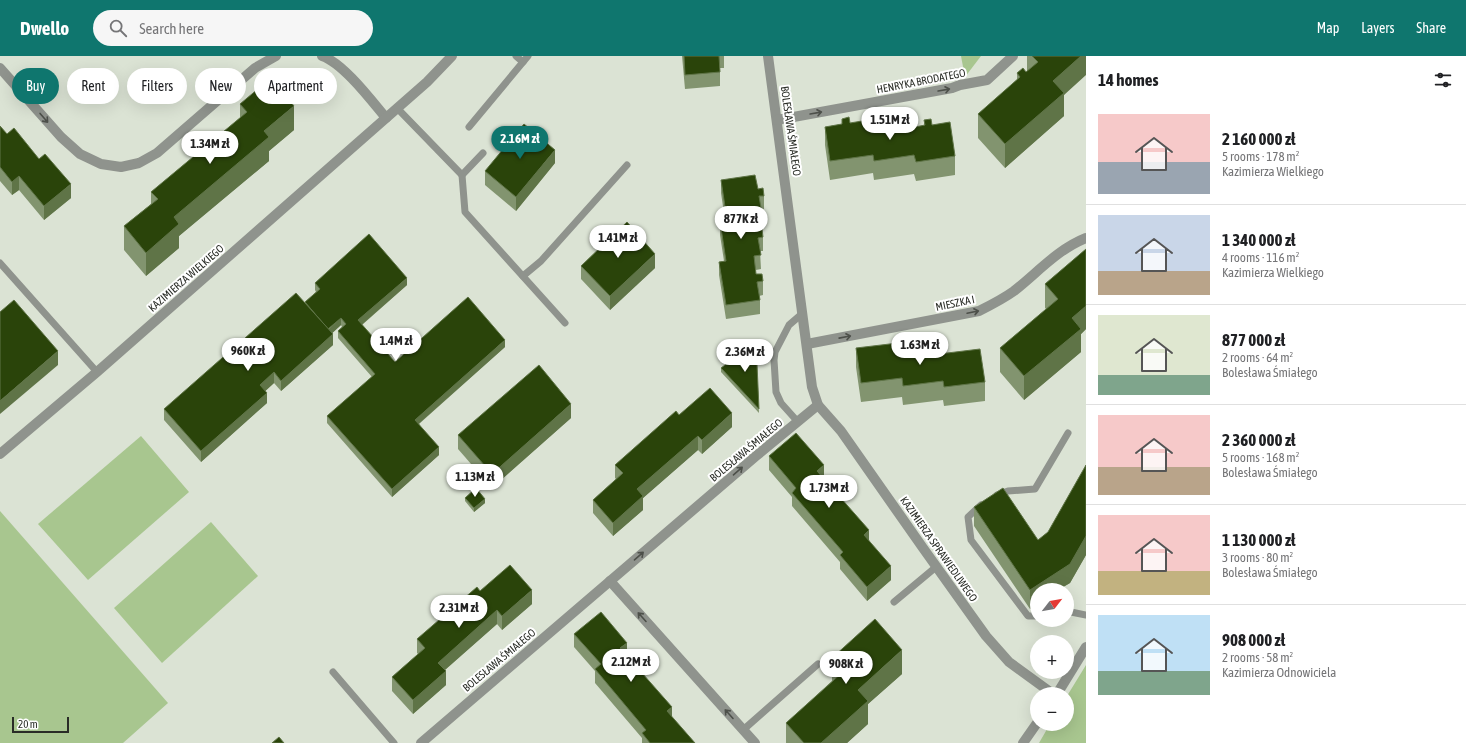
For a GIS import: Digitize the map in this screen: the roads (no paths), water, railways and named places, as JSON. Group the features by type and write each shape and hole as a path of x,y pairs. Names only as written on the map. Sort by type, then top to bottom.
{"street":[{"path":"0,68 60,137 80,154 101,164 121,167 139,163 156,153 255,68 276,56"},
{"path":"322,56 329,58 344,72 386,118"},
{"name":"KAZIMIERZA WIELKIEGO","path":"0,454 97,372 427,82 452,56"},
{"name":"BOLESŁAWA ŚMIAŁEGO","path":"421,743 750,461 818,406 812,387 768,56"},
{"name":"HENRYKA BRODATEGO","path":"777,120 952,88 987,80 1013,56"},
{"name":"MIESZKA I","path":"807,344 979,311 1008,295 1066,248 1086,238"},
{"name":"KAZIMIERZA SPRAWIEDLIWEGO","path":"818,406 841,430 986,636 1009,662 1043,687"},
{"path":"610,582 754,743"},
{"path":"1061,687 1086,647"},
{"path":"1023,743 1032,731"}],"lane":[{"path":"516,56 523,62"},
{"path":"469,127 528,56"},
{"path":"397,108 462,175 466,212 565,323"},
{"path":"462,175 483,153"},
{"path":"523,276 541,260 627,165"},
{"path":"0,263 97,372"},
{"path":"798,422 781,403 776,392 774,360 775,352 789,325 803,313"},
{"path":"1030,616 1028,616 971,540 968,517 988,499 1008,491 1035,488 1068,433"},
{"path":"894,602 936,566"},
{"path":"1074,612 1086,615"},
{"path":"743,730 818,664"},
{"path":"333,672 394,743"}]}
